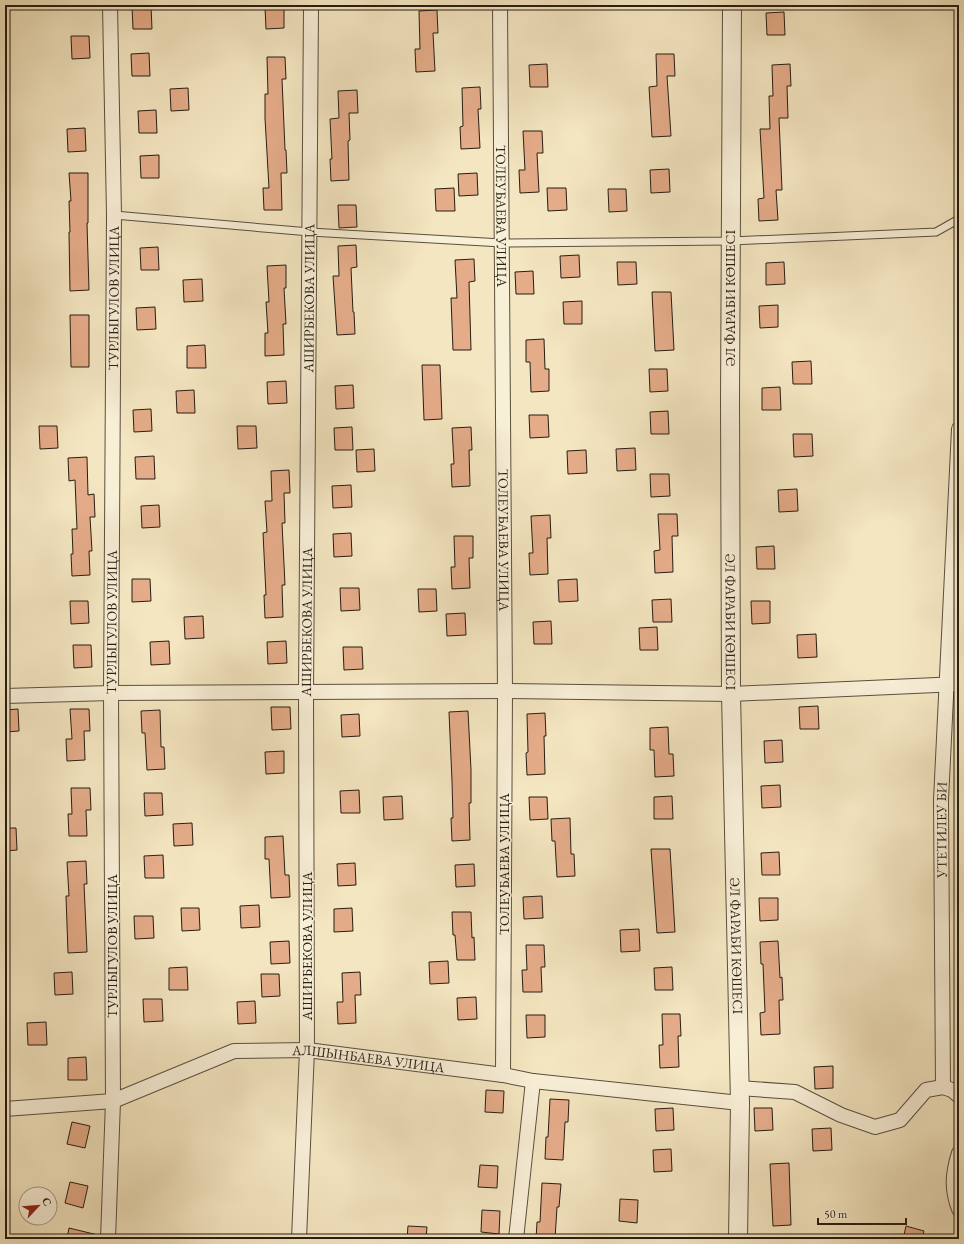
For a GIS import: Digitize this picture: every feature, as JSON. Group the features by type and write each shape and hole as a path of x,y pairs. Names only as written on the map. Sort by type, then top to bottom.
{"street":[{"name":"ТУРЛЫГУЛОВ УЛИЦА","path":"108,1239 113,1101 111,693 114,214 110,5"},
{"name":"АШИРБЕКОВА УЛИЦА","path":"298,1239 307,1050 306,692 311,5"},
{"name":"ТОЛЕУБАЕВА УЛИЦА","path":"500,5 505,691 503,1075"},
{"name":"ӘЛ ФАРАБИ КӨШЕСІ","path":"732,5 731,694 739,1096 738,1239"},
{"name":"УТЕТИЛЕУ БИ","path":"943,1087 941,800 953,684 959,429"},
{"path":"5,696 111,693 505,691 731,694 953,684"},
{"name":"АЛШЫНБАЕВА УЛИЦА","path":"5,1109 113,1101 234,1051 307,1050 503,1075 533,1081 739,1096 795,1092 841,1115 875,1127 900,1120 926,1090 943,1087"},
{"path":"516,1239 533,1081"},
{"path":"943,1087 952,1090 959,1096"},
{"path":"959,1153 954,1167 953,1184 959,1209"}],"lane":[{"path":"114,214 310,232 502,243 731,241 936,232 959,220"}],"building":[{"path":"151,6 152,29 133,29 132,7"},
{"path":"284,6 284,28 266,29 265,7"},
{"path":"437,10 438,33 433,33 435,71 416,72 415,49 420,49 419,11"},
{"path":"784,12 785,35 767,35 766,13"},
{"path":"71,36 89,36 90,58 72,59"},
{"path":"149,53 150,76 132,76 131,54"},
{"path":"656,54 674,54 675,76 667,76 671,136 652,137 649,87 657,86"},
{"path":"267,57 285,57 286,79 282,79 287,173 281,173 282,210 264,210 263,188 269,188 265,118 265,94 268,94"},
{"path":"547,64 548,87 530,87 529,65"},
{"path":"790,64 791,86 787,86 788,118 779,118 782,190 776,190 778,220 759,221 758,199 764,198 760,129 770,129 769,96 773,96 772,65"},
{"path":"480,87 481,109 478,109 480,148 461,149 460,127 463,126 462,88"},
{"path":"188,88 189,110 171,111 170,89"},
{"path":"357,90 358,113 349,113 349,180 331,181 330,159 332,159 330,119 339,118 338,91"},
{"path":"156,110 157,133 139,133 138,111"},
{"path":"85,128 86,151 68,152 67,129"},
{"path":"523,131 542,131 543,153 537,153 539,192 520,193 519,170 525,170"},
{"path":"159,155 159,178 141,178 140,156"},
{"path":"669,169 670,192 651,193 650,170"},
{"path":"69,173 88,173 87,223 89,290 70,291 69,201 71,201"},
{"path":"477,173 478,195 459,196 458,174"},
{"path":"454,188 455,211 436,211 435,189"},
{"path":"547,188 566,188 567,210 548,211"},
{"path":"608,189 626,189 627,211 609,212"},
{"path":"338,205 356,205 357,227 339,228"},
{"path":"356,245 357,267 351,268 355,334 337,335 333,276 339,276 338,246"},
{"path":"158,247 159,270 141,270 140,248"},
{"path":"579,255 580,277 561,278 560,256"},
{"path":"474,259 475,281 469,282 471,350 453,350 451,298 457,298 455,260"},
{"path":"617,262 636,262 637,284 618,285"},
{"path":"784,262 785,284 766,285 766,263"},
{"path":"286,265 286,288 284,288 286,324 283,324 284,355 265,356 265,333 268,333 266,302 269,302 267,266"},
{"path":"533,271 534,294 516,294 515,272"},
{"path":"202,279 203,301 184,302 183,280"},
{"path":"652,292 671,292 674,350 655,351"},
{"path":"582,301 582,324 564,324 563,302"},
{"path":"778,305 778,327 760,328 759,306"},
{"path":"155,307 156,329 137,330 136,308"},
{"path":"70,315 89,315 89,367 71,367"},
{"path":"544,339 545,369 549,369 549,391 531,392 530,362 526,362 526,340"},
{"path":"205,345 206,368 187,368 187,346"},
{"path":"811,361 812,384 793,384 792,362"},
{"path":"422,365 440,365 442,419 424,420"},
{"path":"649,369 667,369 668,391 650,392"},
{"path":"286,381 287,403 268,404 267,382"},
{"path":"353,385 354,408 336,409 335,386"},
{"path":"780,387 781,410 762,410 762,388"},
{"path":"194,390 195,413 177,413 176,391"},
{"path":"151,409 152,431 134,432 133,410"},
{"path":"668,411 669,434 651,434 650,412"},
{"path":"529,415 548,415 549,437 530,438"},
{"path":"39,426 57,426 58,448 40,449"},
{"path":"237,426 256,426 257,448 238,449"},
{"path":"352,427 353,450 335,450 334,428"},
{"path":"471,427 472,450 469,450 470,486 452,487 451,464 454,464 452,428"},
{"path":"793,434 812,434 813,456 794,457"},
{"path":"635,448 636,470 617,471 616,449"},
{"path":"374,449 375,471 357,472 356,450"},
{"path":"586,450 587,473 568,474 567,451"},
{"path":"154,456 155,479 136,479 135,457"},
{"path":"87,457 88,495 94,494 95,517 90,517 92,551 89,551 90,575 72,576 72,529 77,529 75,480 69,481 68,458"},
{"path":"289,470 290,493 284,493 285,523 282,523 285,585 282,585 283,617 265,618 264,595 266,595 263,533 267,532 265,501 272,501 271,471"},
{"path":"650,474 669,474 670,496 651,497"},
{"path":"351,485 352,507 333,508 332,486"},
{"path":"797,489 798,511 779,512 778,490"},
{"path":"159,505 160,527 142,528 141,506"},
{"path":"658,514 677,514 678,536 672,536 673,572 655,573 654,551 660,550"},
{"path":"550,515 551,538 547,538 548,574 530,575 529,553 533,553 531,516"},
{"path":"351,533 352,556 334,557 333,534"},
{"path":"454,536 473,536 473,558 469,558 470,588 452,589 451,567 455,567"},
{"path":"774,546 775,569 757,569 756,547"},
{"path":"132,579 150,579 151,601 132,602"},
{"path":"577,579 578,601 559,602 558,580"},
{"path":"340,588 359,588 360,610 341,611"},
{"path":"418,589 436,589 437,611 419,612"},
{"path":"671,599 672,622 653,622 652,600"},
{"path":"70,601 88,601 89,623 71,624"},
{"path":"751,601 770,601 770,623 752,624"},
{"path":"465,613 466,635 447,636 446,614"},
{"path":"203,616 204,638 185,639 184,617"},
{"path":"551,621 552,644 534,644 533,622"},
{"path":"657,627 658,650 640,650 639,628"},
{"path":"816,634 817,657 798,658 797,635"},
{"path":"169,641 170,664 151,665 150,642"},
{"path":"286,641 287,663 268,664 267,642"},
{"path":"73,645 91,645 92,667 74,668"},
{"path":"343,647 362,647 363,669 344,670"},
{"path":"818,706 819,729 800,729 799,707"},
{"path":"271,707 290,707 291,729 272,730"},
{"path":"18,709 19,731 5,732 5,710"},
{"path":"70,709 89,709 90,731 84,731 85,760 67,761 66,739 72,739"},
{"path":"160,710 161,747 164,747 165,769 147,770 145,733 142,733 141,711"},
{"path":"468,711 471,770 471,803 469,803 470,840 452,841 451,818 453,818 449,712"},
{"path":"545,713 545,774 527,775 527,714"},
{"path":"359,714 360,736 342,737 341,715"},
{"path":"668,727 669,754 673,754 674,776 655,777 654,750 650,750 650,728"},
{"path":"782,740 783,762 765,763 764,741"},
{"path":"284,751 284,773 266,774 265,752"},
{"path":"780,785 781,807 762,808 761,786"},
{"path":"71,788 90,788 91,810 86,810 87,836 69,836 68,814 72,814"},
{"path":"359,790 360,813 341,813 340,791"},
{"path":"144,793 162,793 163,815 145,816"},
{"path":"402,796 403,819 384,820 383,797"},
{"path":"672,796 673,819 654,819 654,797"},
{"path":"529,797 547,797 548,819 530,820"},
{"path":"570,818 571,854 574,854 575,876 557,877 555,841 552,841 551,819"},
{"path":"192,823 193,845 174,846 173,824"},
{"path":"5,828 16,828 17,850 5,851"},
{"path":"283,836 285,875 289,875 290,897 271,898 269,859 265,859 265,837"},
{"path":"651,849 670,849 675,932 657,933"},
{"path":"779,852 780,875 762,875 761,853"},
{"path":"163,855 164,878 145,878 144,856"},
{"path":"86,861 87,884 84,884 87,952 68,953 66,896 69,896 67,862"},
{"path":"355,863 356,885 338,886 337,864"},
{"path":"474,864 475,886 456,887 455,865"},
{"path":"542,896 543,918 524,919 523,897"},
{"path":"759,898 778,898 778,920 760,921"},
{"path":"259,905 260,927 241,928 240,906"},
{"path":"181,908 199,908 200,930 182,931"},
{"path":"352,908 353,931 334,932 334,909"},
{"path":"452,912 471,912 475,960 457,960 455,935 453,935"},
{"path":"134,916 153,916 154,938 135,939"},
{"path":"639,929 640,951 621,952 620,930"},
{"path":"289,941 290,963 271,964 270,942"},
{"path":"778,941 783,1000 779,1000 780,1034 761,1035 760,1013 765,1012 763,964 761,964 760,942"},
{"path":"526,945 544,945 545,967 541,967 542,992 523,992 522,970 527,970"},
{"path":"448,961 449,983 430,984 429,962"},
{"path":"187,967 188,990 169,990 169,968"},
{"path":"672,967 673,990 655,990 654,968"},
{"path":"72,972 73,994 55,995 54,973"},
{"path":"360,972 361,995 355,995 356,1023 338,1024 337,1002 343,1002 342,973"},
{"path":"261,974 279,974 280,996 262,997"},
{"path":"476,997 477,1019 458,1020 457,998"},
{"path":"143,999 162,999 163,1021 144,1022"},
{"path":"255,1001 256,1023 238,1024 237,1002"},
{"path":"662,1014 680,1014 681,1036 678,1036 679,1067 660,1068 659,1045 663,1045"},
{"path":"526,1015 545,1015 545,1037 527,1038"},
{"path":"46,1022 47,1045 28,1045 27,1023"},
{"path":"86,1057 87,1080 68,1080 68,1058"},
{"path":"833,1066 833,1088 815,1089 814,1067"},
{"path":"486,1090 504,1091 503,1113 485,1112"},
{"path":"550,1099 569,1100 568,1122 565,1122 563,1160 545,1159"},
{"path":"673,1108 674,1130 656,1131 655,1109"},
{"path":"754,1108 772,1108 773,1130 755,1131"},
{"path":"72,1122 90,1126 85,1148 67,1144"},
{"path":"831,1128 832,1150 813,1151 812,1129"},
{"path":"671,1149 672,1171 654,1172 653,1150"},
{"path":"789,1163 791,1225 773,1226 770,1164"},
{"path":"480,1165 498,1166 497,1188 478,1187"},
{"path":"70,1182 88,1186 83,1208 65,1203"},
{"path":"542,1183 561,1184 559,1207 557,1207 555,1239 536,1239 537,1222 540,1222"},
{"path":"620,1199 638,1200 637,1223 619,1221"},
{"path":"482,1210 500,1211 499,1234 481,1232"},
{"path":"408,1226 427,1227 426,1239 407,1239"},
{"path":"906,1226 924,1231 922,1239 903,1239"},
{"path":"69,1228 98,1235 98,1239 67,1239"}]}
